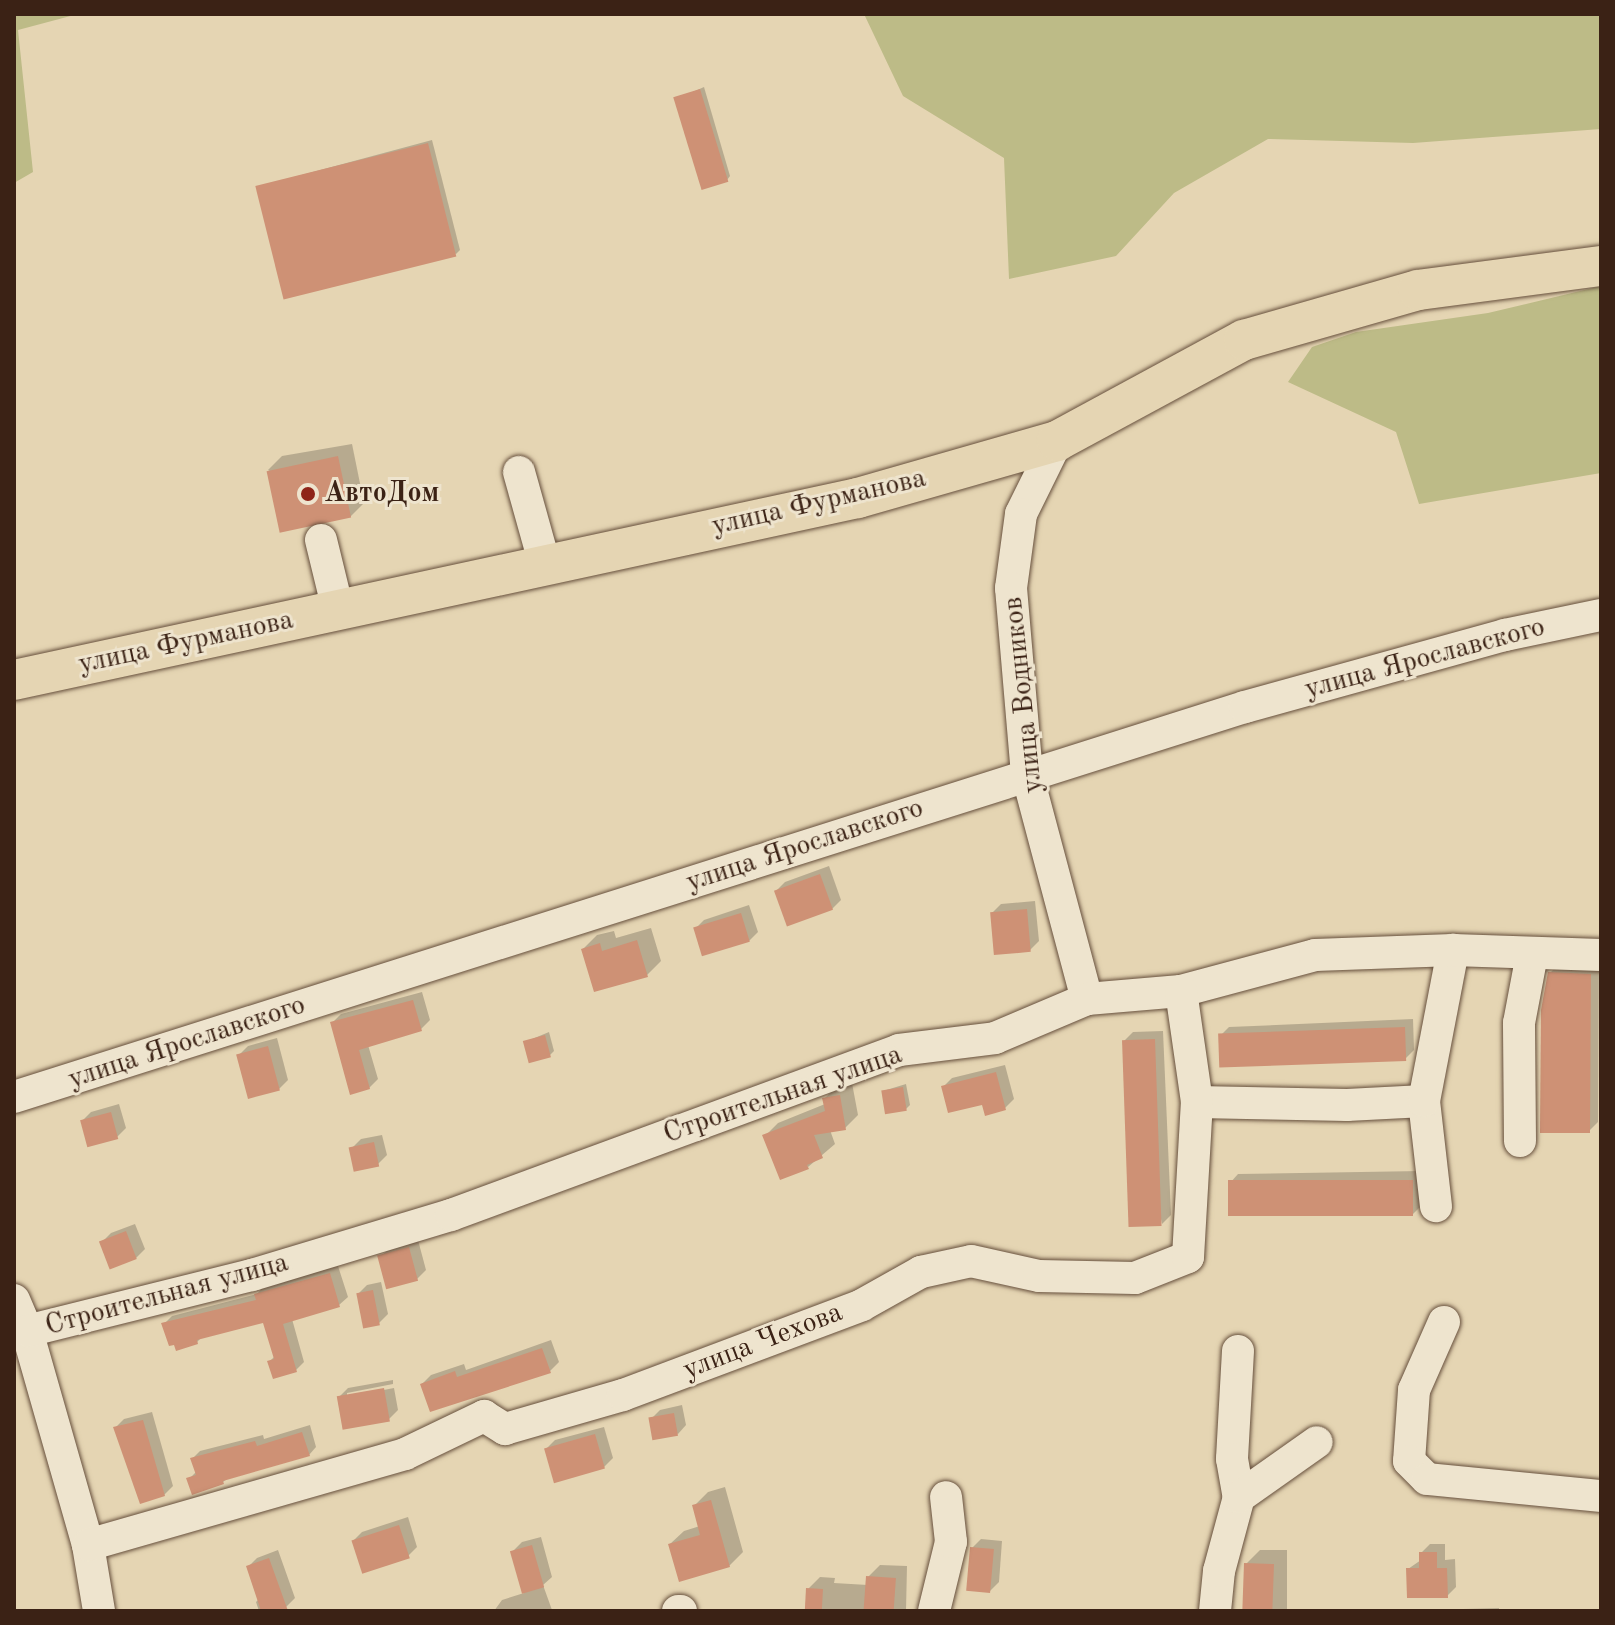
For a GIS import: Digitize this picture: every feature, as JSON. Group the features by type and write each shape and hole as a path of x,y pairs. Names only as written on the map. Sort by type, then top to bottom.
{"main road":[{"name":"улица Фурманова","path":"14,680 858,498 1057,441 1244,340 1418,290 1601,266"}],"street":[{"name":"улица Водников","path":"1057,441 1021,514 1011,588 1027,774 1087,999"},
{"path":"519,472 545,565"},
{"path":"321,540 338,610"},
{"name":"улица Ярославского","path":"14,1097 1245,707 1505,635 1601,615"},
{"path":"1436,1206 1424,1101 1453,950"},
{"name":"Строительная улица","path":"27,1331 252,1275 451,1215 899,1050 995,1038 1087,999 1181,991 1315,955 1453,950 1601,955"},
{"path":"1520,1141 1519,1023 1532,954"},
{"name":"улица Чехова","path":"88,1545 405,1454 484,1416 505,1429 623,1395 862,1305 921,1272 971,1261 1039,1276 1135,1278 1188,1257 1197,1102 1181,991"},
{"path":"1197,1102 1347,1105 1424,1101"},
{"path":"14,1300 27,1331 88,1545 99,1611"},
{"path":"1444,1322 1414,1390 1409,1461 1427,1479 1601,1496"},
{"path":"1215,1611 1219,1571 1239,1497 1232,1459 1238,1351"},
{"path":"1239,1497 1317,1442"},
{"path":"934,1611 951,1542 946,1497"}],"shaded area":[{"path":"14,14 78,14 18,30 33,172 14,183"},
{"path":"864,14 1601,14 1601,129 1413,143 1268,139 1174,193 1116,256 1009,279 1004,158 903,96"},
{"path":"1601,286 1601,473 1419,504 1396,432 1288,382 1312,347 1356,332 1488,313"}],"building":[{"path":"700,89 728,182 702,190 673,97"},
{"path":"428,143 456,257 284,300 255,186"},
{"name":"АвтоДом","path":"338,456 351,518 280,533 267,471"},
{"path":"820,874 833,910 787,926 774,891"},
{"path":"1027,909 1031,952 994,955 990,912"},
{"path":"741,913 750,942 702,956 693,928"},
{"path":"637,940 648,977 594,992 581,949 600,943 602,951"},
{"path":"1548,972 1591,974 1590,1133 1540,1133 1541,1010"},
{"path":"413,1000 422,1031 359,1050 370,1089 350,1095 330,1022"},
{"path":"1405,1027 1406,1061 1219,1068 1218,1034"},
{"path":"545,1035 551,1057 529,1063 523,1041"},
{"path":"1155,1039 1162,1226 1129,1227 1122,1040"},
{"path":"268,1046 280,1090 248,1099 236,1055"},
{"path":"996,1072 1006,1110 985,1116 982,1105 948,1113 941,1086"},
{"path":"903,1087 907,1111 885,1114 881,1090"},
{"path":"840,1095 846,1130 814,1135 823,1158 807,1165 809,1169 780,1180 762,1135 825,1111 822,1098"},
{"path":"111,1112 118,1139 87,1147 80,1120"},
{"path":"374,1142 379,1166 354,1172 349,1147"},
{"path":"1228,1180 1413,1180 1413,1216 1228,1216"},
{"path":"126,1231 137,1259 110,1269 99,1241"},
{"path":"409,1247 418,1281 386,1289 377,1256"},
{"path":"330,1273 340,1307 283,1324 297,1372 273,1379 267,1361 274,1359 263,1323 197,1340 198,1344 176,1351 174,1345 169,1346 161,1323 256,1300 254,1294"},
{"path":"373,1290 380,1325 363,1329 356,1293"},
{"path":"542,1348 551,1373 430,1412 420,1384 455,1371 457,1377"},
{"path":"384,1388 390,1421 343,1430 337,1396"},
{"path":"674,1413 678,1436 652,1440 648,1418"},
{"path":"143,1420 165,1496 140,1504 113,1427"},
{"path":"302,1432 310,1456 223,1481 224,1484 192,1495 186,1478 196,1475 190,1458 255,1441 257,1446"},
{"path":"595,1434 605,1469 554,1483 544,1449"},
{"path":"711,1500 730,1567 679,1582 668,1544 700,1535 692,1505"},
{"path":"399,1525 410,1558 362,1574 351,1540"},
{"path":"532,1545 544,1587 522,1594 510,1551"},
{"path":"970,1547 994,1549 990,1593 966,1591"},
{"path":"1419,1552 1437,1552 1437,1568 1447,1568 1448,1598 1407,1598 1406,1568 1419,1568"},
{"path":"269,1558 288,1611 261,1611 246,1566"},
{"path":"1244,1563 1274,1564 1272,1611 1242,1611"},
{"path":"866,1576 896,1578 894,1611 864,1611"},
{"path":"806,1588 823,1589 822,1611 805,1611"}],"place":[{"name":"АвтоДом","path":"308,494"}]}
